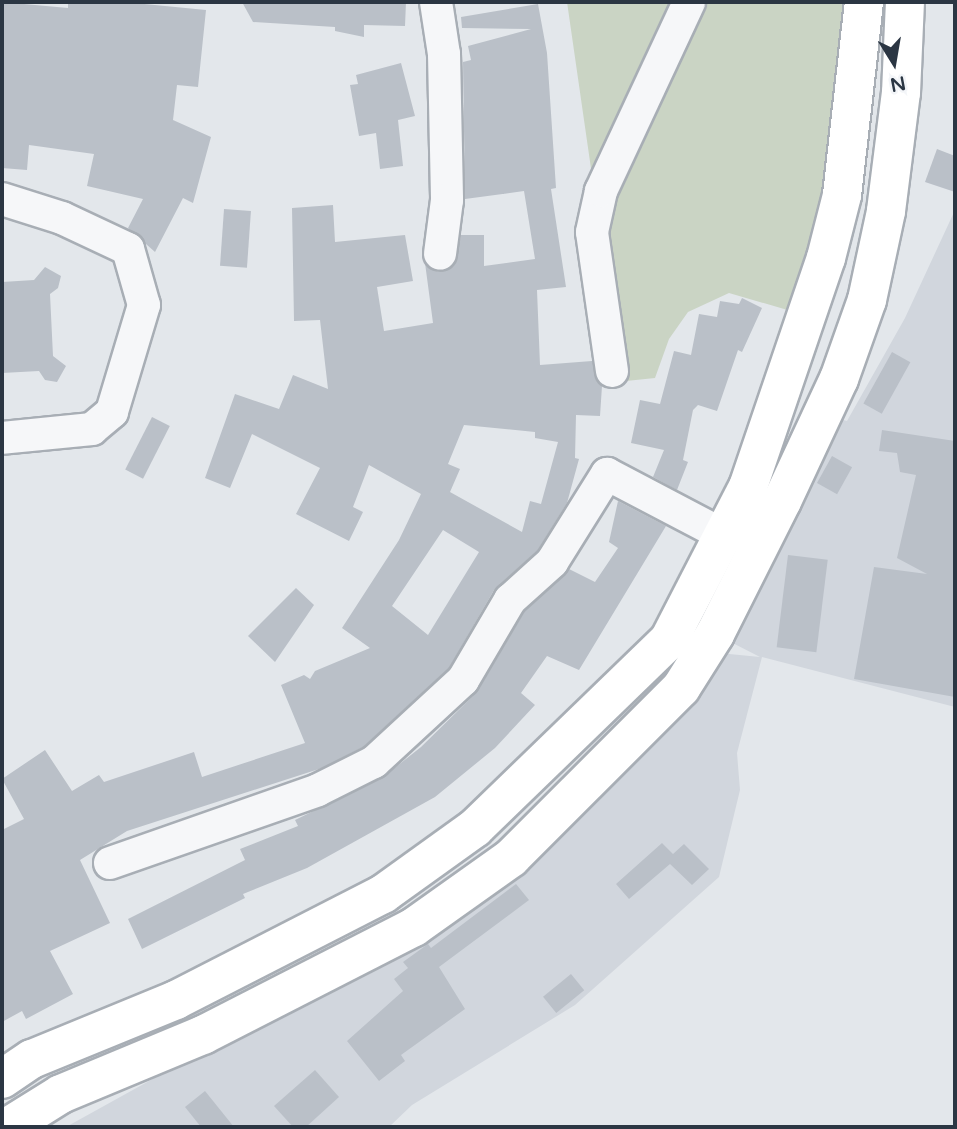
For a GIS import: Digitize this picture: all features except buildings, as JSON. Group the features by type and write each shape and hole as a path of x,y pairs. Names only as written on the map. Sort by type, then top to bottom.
{"main road":[{"path":"2,1079 32,1059 176,1000 383,894 475,828 669,640 748,487 826,258 842,195 864,2"},
{"path":"8,1127 61,1094 203,1035 414,927 511,858 681,688 715,634 782,500 839,379 867,300 888,198 901,93 905,2"}],"street":[{"path":"436,2 444,54 447,187 440,254"},
{"path":"612,371 592,232 601,191 690,2"},
{"path":"2,199 62,218 128,249 144,305 112,412 92,429 2,438"},
{"path":"110,863 318,790 374,762 463,680 510,600 552,562 607,474 723,536"}],"shaded area":[{"path":"955,210 955,707 762,657 737,753 740,790 719,877 575,1005 412,1105 389,1127 66,1127 315,989 527,864 719,653 760,657 715,634 822,415 847,421 905,318"}],"green space":[{"path":"567,2 864,2 808,316 729,293 688,312 669,339 655,378 626,381 617,349"}]}
